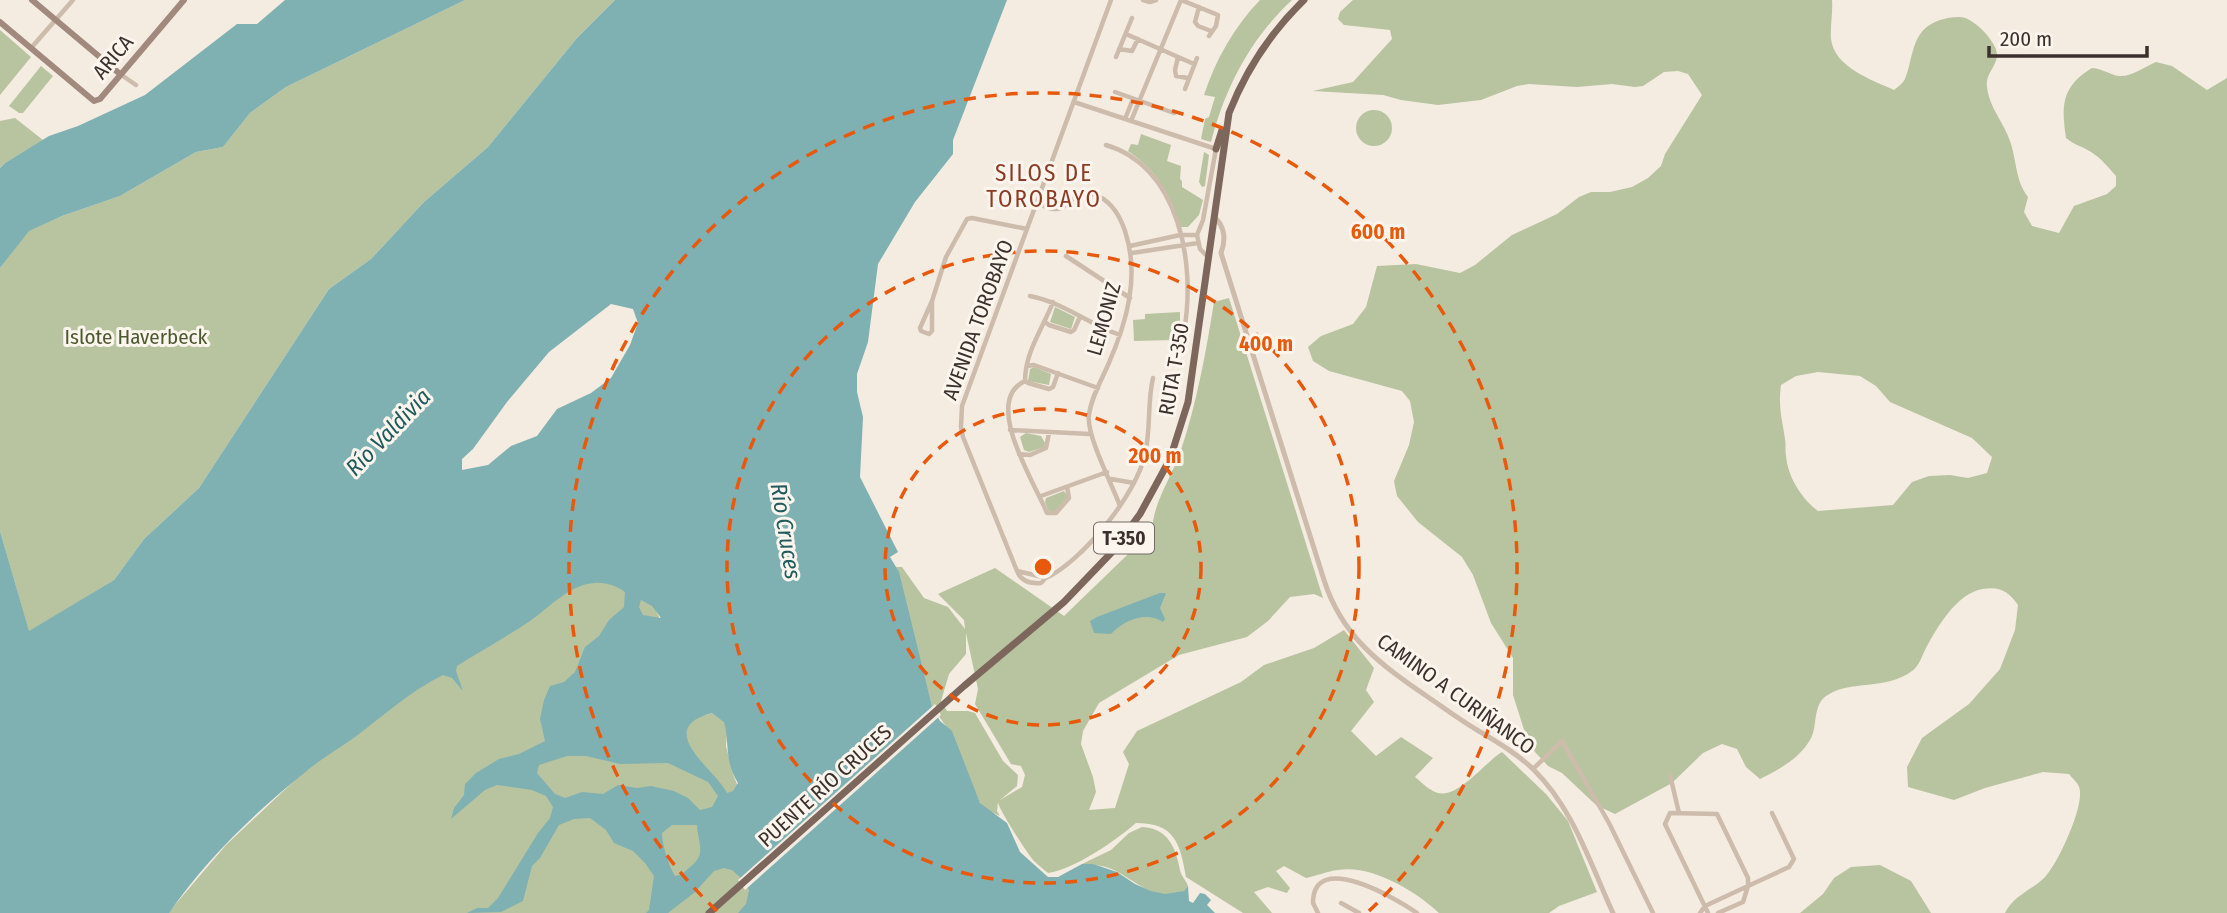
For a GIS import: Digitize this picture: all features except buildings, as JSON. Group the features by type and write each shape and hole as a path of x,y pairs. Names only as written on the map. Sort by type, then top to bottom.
{"main road":[{"path":"32,0 120,74"},
{"name":"ARICA","path":"31,48 94,101 100,99 184,0"},
{"name":"RUTA T-350","path":"964,686 1021,640 1091,575 1122,540 1148,501 1173,452 1188,402 1197,349 1228,113 1261,51 1304,0"},
{"path":"0,22 31,48"},
{"path":"1216,149 1228,113"},
{"name":"PUENTE RÍO CRUCES","path":"709,913 964,686"}],"street":[{"path":"31,48 73,0"},
{"name":"AVENIDA TOROBAYO","path":"1111,0 962,406 961,417 963,438 1022,579 1030,583 1041,583 1064,569 1120,506"},
{"path":"1143,0 1156,0"},
{"path":"1128,120 1181,0 1199,7 1218,15 1216,26 1210,33 1198,26 1195,22 1199,7"},
{"path":"1116,57 1132,18"},
{"path":"1126,34 1194,64"},
{"path":"1119,49 1131,52 1138,39"},
{"path":"1178,57 1176,76 1188,78"},
{"path":"1185,89 1197,58"},
{"path":"120,74 136,85"},
{"path":"1115,92 1174,113"},
{"path":"1074,102 1216,149 1203,219 1197,235 1201,251 1208,257 1221,253"},
{"path":"1106,145 1128,153 1150,172 1167,198 1182,244 1187,292 1184,331"},
{"name":"LEMONIZ","path":"1037,203 1057,209 1078,195 1098,196 1116,212 1132,253 1130,298 1089,416 1090,434"},
{"path":"1203,219 1214,217"},
{"name":"CAMINO A CURIÑANCO","path":"1214,217 1224,233 1221,253 1327,589 1341,616 1362,646 1384,667 1507,747 1533,769 1569,816 1613,913"},
{"path":"932,301 932,331 929,334 920,328 946,257 967,219 1027,229"},
{"path":"1130,246 1180,235 1197,235"},
{"path":"1132,253 1198,243"},
{"path":"1066,256 1130,298"},
{"path":"1030,296 1053,302 1119,335"},
{"path":"1025,381 1037,332 1045,322 1053,302"},
{"path":"1045,322 1071,332 1080,317"},
{"path":"1027,366 1034,365 1098,388"},
{"path":"1058,373 1053,387 1049,389 1025,381 1018,385 1010,400 1008,416 1019,454 1047,513 1055,514 1070,497 1067,487"},
{"path":"1120,506 1134,483 1147,447 1149,397 1153,378"},
{"path":"1010,430 1090,434 1120,506"},
{"path":"1019,454 1030,455 1046,448 1049,433"},
{"path":"1041,496 1108,472"},
{"path":"1111,479 1134,483"},
{"path":"1533,769 1562,741 1609,823 1653,913"},
{"path":"1670,775 1679,813"},
{"path":"1709,913 1665,824 1670,813 1717,814 1748,878 1743,902 1718,913"},
{"path":"1700,913 1705,906 1789,867 1794,859 1772,814"},
{"path":"1318,913 1313,903 1315,890 1327,879 1340,877 1379,892 1417,913"},
{"path":"1341,903 1359,913"}],"green space":[{"name":"Islote Haverbeck","path":"465,0 615,0 577,38 488,147 424,202 371,259 329,289 199,488 144,539 114,580 29,632 0,531 0,268 28,231 120,196 196,152 223,147 250,113 286,87"},
{"path":"1260,0 1292,0 1264,31 1241,65 1211,142 1201,139 1205,119 1209,117 1215,97 1204,95 1214,69 1234,32"},
{"path":"1353,0 1832,0 1831,39 1839,57 1865,77 1894,90 1905,79 1920,34 1933,23 1944,19 1965,18 1986,34 1997,52 1996,61 1987,79 1987,87 2010,141 2018,177 2028,197 2024,212 2032,226 2059,233 2074,206 2107,194 2116,186 2116,176 2101,160 2066,138 2066,97 2069,89 2082,75 2092,68 2124,76 2156,62 2172,66 2207,90 2227,78 2227,913 2005,913 2018,897 2045,877 2056,860 2078,807 2080,795 2076,782 2069,774 2043,772 1985,788 1954,800 1908,787 1907,767 1922,738 1969,704 2000,669 2015,630 2018,605 1999,589 1989,588 1974,592 1957,604 1942,621 1912,671 1891,681 1846,688 1826,696 1819,705 1812,735 1805,747 1788,763 1760,779 1746,767 1737,749 1722,744 1703,753 1672,783 1615,814 1596,805 1562,773 1548,766 1535,752 1526,736 1513,695 1513,658 1491,623 1473,575 1462,557 1418,522 1397,496 1394,481 1409,445 1414,422 1410,401 1402,391 1329,371 1313,361 1308,347 1321,336 1353,324 1366,307 1377,266 1416,264 1460,273 1475,265 1512,235 1557,214 1579,197 1591,192 1610,192 1632,187 1648,178 1661,166 1665,154 1702,95 1688,74 1678,71 1664,72 1643,86 1612,84 1577,87 1529,84 1481,100 1438,105 1383,95 1313,91 1353,82 1392,39 1390,30 1344,25 1338,19 1340,12","holes":["1818,372 1860,376 1876,386 1890,402 1972,438 1992,457 1987,473 1968,478 1929,476 1912,482 1893,505 1818,511 1801,493 1789,472 1781,412 1781,385 1796,376"]},
{"path":"0,30 31,57 0,95"},
{"path":"41,66 53,76 23,113 19,113 9,106"},
{"path":"1374,110 1387,115 1392,128 1387,141 1374,146 1361,141 1356,128 1361,115"},
{"path":"15,118 43,140 0,168 0,121"},
{"path":"1141,134 1171,145 1167,161 1181,166 1182,187 1203,200 1199,215 1188,227 1181,227 1167,194 1155,175 1128,151 1131,144 1138,145"},
{"path":"1204,152 1209,155 1205,186 1202,187 1199,182"},
{"path":"1229,298 1323,598 1314,594 1290,597 1268,621 1247,637 1179,655 1099,703 1083,731 1081,744 1096,792 1089,810 1115,808 1129,764 1123,752 1137,731 1241,682 1264,665 1314,648 1344,630 1374,668 1366,690 1374,702 1351,731 1376,756 1401,737 1433,758 1415,777 1438,793 1446,793 1463,785 1502,752 1546,794 1568,821 1597,892 1559,906 1549,913 1439,913 1406,888 1378,875 1351,869 1306,878 1284,866 1276,871 1290,888 1287,893 1268,887 1254,892 1272,913 1243,913 1186,877 1178,845 1167,831 1159,827 1136,823 1082,860 1048,873 1026,850 998,802 997,811 1000,816 980,803 945,725 932,706 896,567 902,567 924,598 948,607 965,629 964,620 938,594 995,568 1064,616 1152,531 1159,500 1181,450 1192,414 1214,302","holes":["966,633 978,689 975,704 1011,764 1021,766 1025,775 1022,787 1000,800 1017,786 1018,775 1003,761 975,713 947,711 941,701 949,674 966,654"]},
{"path":"1055,307 1075,317 1071,329 1050,322"},
{"path":"1180,312 1180,322 1173,322 1174,340 1134,341 1133,320 1145,319 1145,314"},
{"path":"1034,367 1051,374 1049,385 1028,381 1030,369"},
{"path":"1026,433 1041,436 1044,447 1029,452 1024,450 1020,437"},
{"path":"1064,491 1068,497 1055,512 1049,512 1046,498"},
{"path":"600,576 648,594 706,715 712,713 724,721 727,732 726,746 734,777 792,913 168,913 226,845 312,764 409,695 581,582"},
{"path":"1142,827 1158,831 1173,847 1188,886 1184,891 1174,894 1156,893 1112,869 1082,864 1111,850 1129,833"},
{"path":"1880,865 1911,881 1931,913 1800,913 1823,894 1834,878 1851,867"}],"water":[{"path":"285,0 465,0 286,87 250,113 223,147 196,152 120,196 62,216 29,231 0,268 0,168 5,163 49,136 78,126 145,95 237,24 257,24"},
{"path":"615,0 1007,0 953,140 953,154 915,202 878,264 868,342 857,374 857,392 863,417 860,477 898,552 890,557 899,572 932,706 940,721 952,731 980,803 1007,823 1020,852 1048,877 1058,877 1082,864 1093,864 1117,872 1151,891 1165,894 1184,891 1188,886 1189,901 1193,903 1200,893 1205,894 1211,900 1207,905 1215,913 738,913 746,904 749,890 732,870 724,868 714,871 695,892 668,913 646,913 649,910 654,876 633,851 614,843 606,830 590,818 574,819 559,825 540,858 532,866 523,901 501,912 467,913 477,908 488,908 498,898 550,818 553,807 546,796 532,790 497,785 485,790 451,819 454,808 464,795 465,784 476,773 499,759 519,754 545,741 540,719 550,686 564,682 575,672 585,647 599,636 609,620 624,607 625,592 599,583 577,587 530,621 457,666 456,671 463,691 452,678 443,675 409,696 315,764 231,839 198,875 169,913 0,913 0,531 29,631 114,580 144,539 199,488 329,289 371,259 424,202 488,147 577,38","holes":["611,304 633,309 638,323 630,345 611,378 591,393 557,409 537,436 511,446 488,465 462,470 462,459 473,449 507,402 549,352","641,600 652,606 661,618 643,615 639,607","712,713 724,722 729,760 738,783 733,791 727,793 687,739 687,729 695,720","567,756 586,756 620,764 668,763 708,782 718,796 712,807 700,810 688,798 674,791 651,786 637,788 618,785 603,794 582,792 565,798 555,794 537,773 539,765","672,825 697,825 700,848 698,858 683,873 675,876 662,833"]},
{"path":"1166,593 1160,608 1165,619 1163,622 1143,617 1129,621 1111,634 1094,633 1090,621"}],"pier":[{"path":"935,704 941,715 745,890 738,880"}],"district":[{"name":"SILOS DE TOROBAYO","path":"1044,186"}],"water label":[{"name":"Río Valdivia","path":"388,432"},
{"name":"Río Cruces","path":"786,531"}]}
